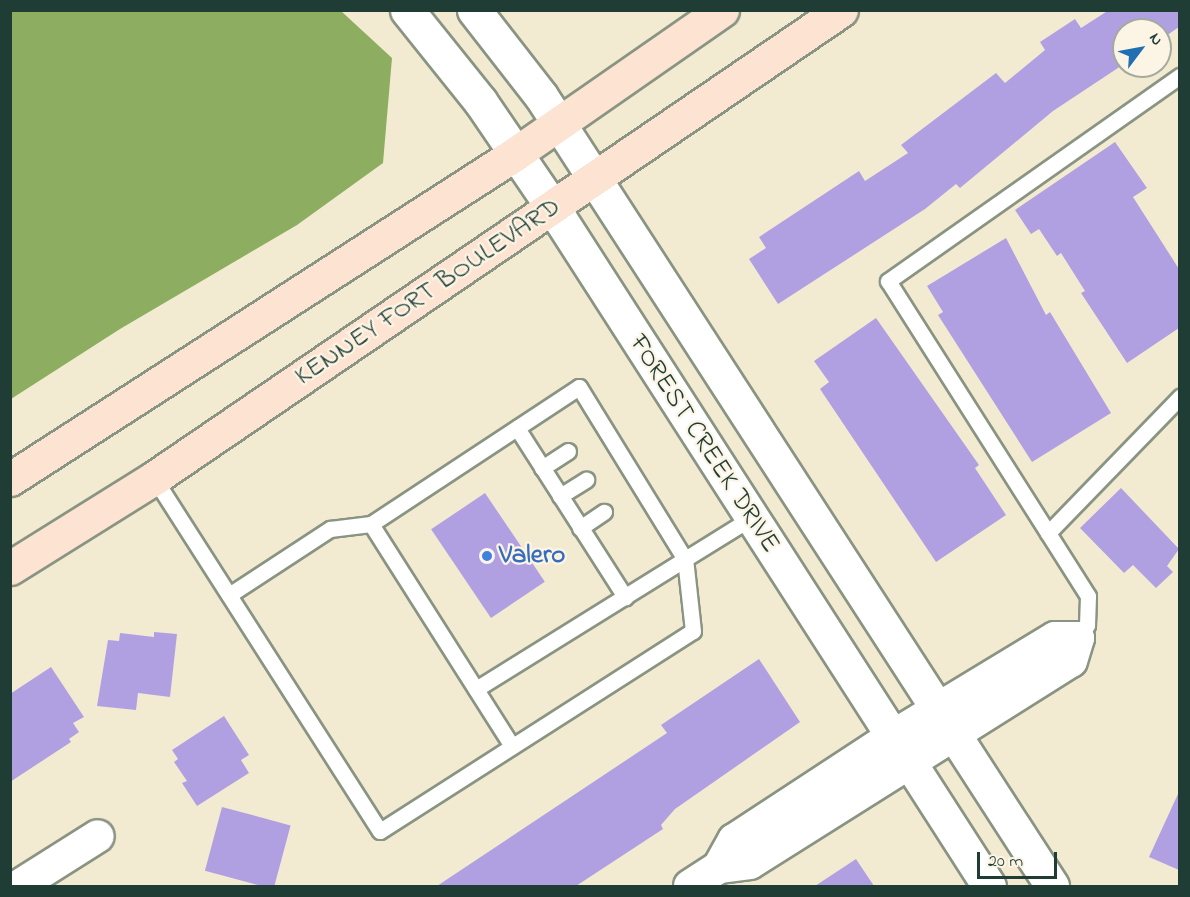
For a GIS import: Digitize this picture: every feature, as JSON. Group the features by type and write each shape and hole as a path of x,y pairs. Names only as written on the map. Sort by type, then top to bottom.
{"main road":[{"path":"10,479 515,154 722,10"},
{"name":"KENNEY FORT BOULEVARD","path":"10,568 154,478 553,208 840,10"}],"street":[{"name":"FOREST CREEK DRIVE","path":"407,10 480,101 553,208 989,886"},
{"name":"FOREST CREEK DRIVE","path":"474,10 516,60 596,178 1052,886"},
{"path":"725,877 734,840 893,736 945,723 1071,662 1078,638"},
{"path":"690,886 725,877 910,764 945,723"},
{"path":"19,886 98,836"}],"lane":[{"path":"1078,638 1087,625 1088,596 888,281 1179,76"},
{"path":"154,478 380,831 693,631 685,559 641,488 615,461 598,432 579,387 371,524 330,529 229,595"},
{"path":"1048,533 1179,397"},
{"path":"517,428 625,597"},
{"path":"542,468 568,451"},
{"path":"560,496 586,480"},
{"path":"627,496 641,488"},
{"path":"580,528 604,512"},
{"path":"476,689 751,518"},
{"path":"371,524 512,746"}],"green space":[{"path":"11,10 341,11 392,58 383,163 297,225 120,329 11,399"}],"building":[{"path":"1109,10 1179,10 1179,27 1172,32 1172,18 1112,18 1112,72 1053,111 960,188 956,184 925,209 778,304 749,259 766,248 759,237 859,171 865,181 908,153 901,145 996,73 1005,83 1045,50 1040,42 1075,19 1081,28"},
{"path":"1115,142 1147,188 1133,197 1179,269 1179,328 1127,363 1081,293 1085,291 1061,253 1057,256 1039,229 1031,234 1015,210"},
{"path":"1006,238 1046,315 1050,312 1111,413 1032,462 938,315 943,312 927,286"},
{"path":"876,318 979,465 975,468 1006,515 936,562 820,389 829,382 814,361"},
{"path":"1121,488 1179,549 1167,566 1173,572 1156,588 1133,565 1124,573 1080,528"},
{"name":"Valero","path":"485,493 545,582 491,618 431,529"},
{"path":"154,632 177,634 170,697 138,693 136,710 97,706 108,640 119,641 120,633 154,637"},
{"path":"759,659 800,722 675,809 661,825 663,829 576,886 437,886 667,733 661,725"},
{"path":"51,667 84,717 73,723 79,732 69,739 71,742 10,782 10,694"},
{"path":"224,716 249,755 241,760 249,773 197,806 182,783 187,781 174,762 178,759 172,750"},
{"path":"1179,794 1179,870 1149,857"},
{"path":"222,807 291,825 274,886 262,886 205,871"},
{"path":"856,859 874,886 815,886"}],"place":[{"name":"Valero","path":"487,556"}]}
